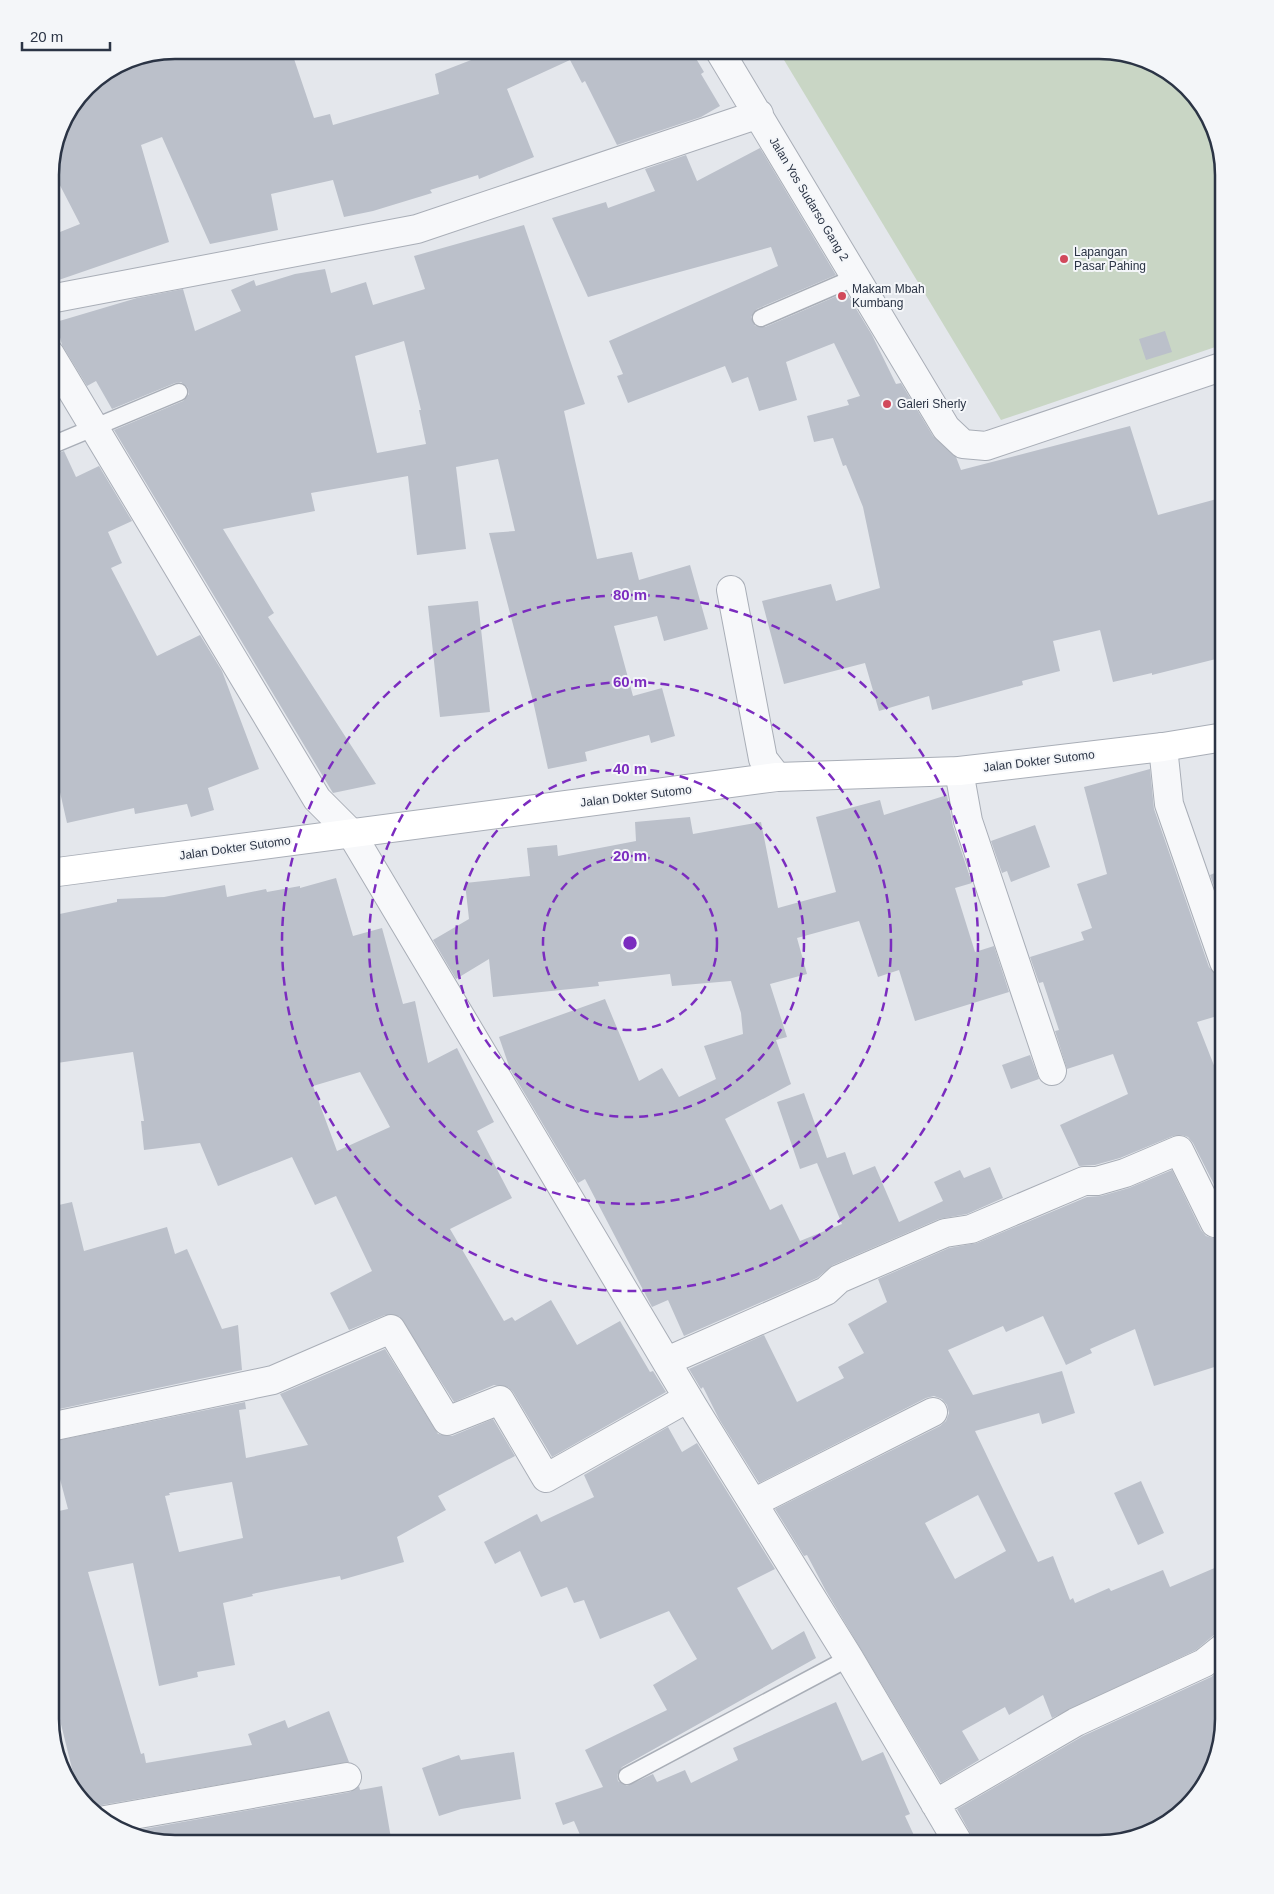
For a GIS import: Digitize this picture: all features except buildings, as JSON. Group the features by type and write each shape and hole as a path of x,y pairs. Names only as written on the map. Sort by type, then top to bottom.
{"main road":[{"name":"Jalan Dokter Sutomo","path":"59,872 777,777 959,771 1163,747 1215,738"}],"street":[{"name":"Jalan Yos Sudarso Gang 2","path":"725,59 946,428 964,444 986,446 1215,369"},
{"path":"59,297 417,230 759,114"},
{"path":"59,369 317,799 351,833 688,1398 849,1658 954,1835"},
{"path":"731,590 763,759 777,777"},
{"path":"1163,747 1169,804 1215,936"},
{"path":"959,771 968,821 1052,1071"},
{"path":"667,1361 826,1291 839,1279 945,1234 971,1229 1084,1181 1097,1181 1125,1173 1179,1150 1215,1223"},
{"path":"59,1425 273,1380 391,1329 447,1421 500,1400 546,1478 688,1398"},
{"path":"754,1503 933,1412"},
{"path":"936,1804 1076,1722 1204,1663 1215,1654"},
{"path":"115,1818 347,1777"}],"lane":[{"path":"761,318 856,277"},
{"path":"59,442 179,392"},
{"path":"627,1776 849,1658"}],"green space":[{"name":"Lapangan Pasar Pahing","path":"783,59 1107,59 1122,61 1137,65 1164,78 1176,87 1200,117 1211,144 1215,174 1215,347 1001,420"}],"place":[{"name":"Lapangan Pasar Pahing","path":"1064,259"},
{"name":"Makam Mbah Kumbang","path":"842,296"},
{"name":"Galeri Sherly","path":"887,404"}]}
